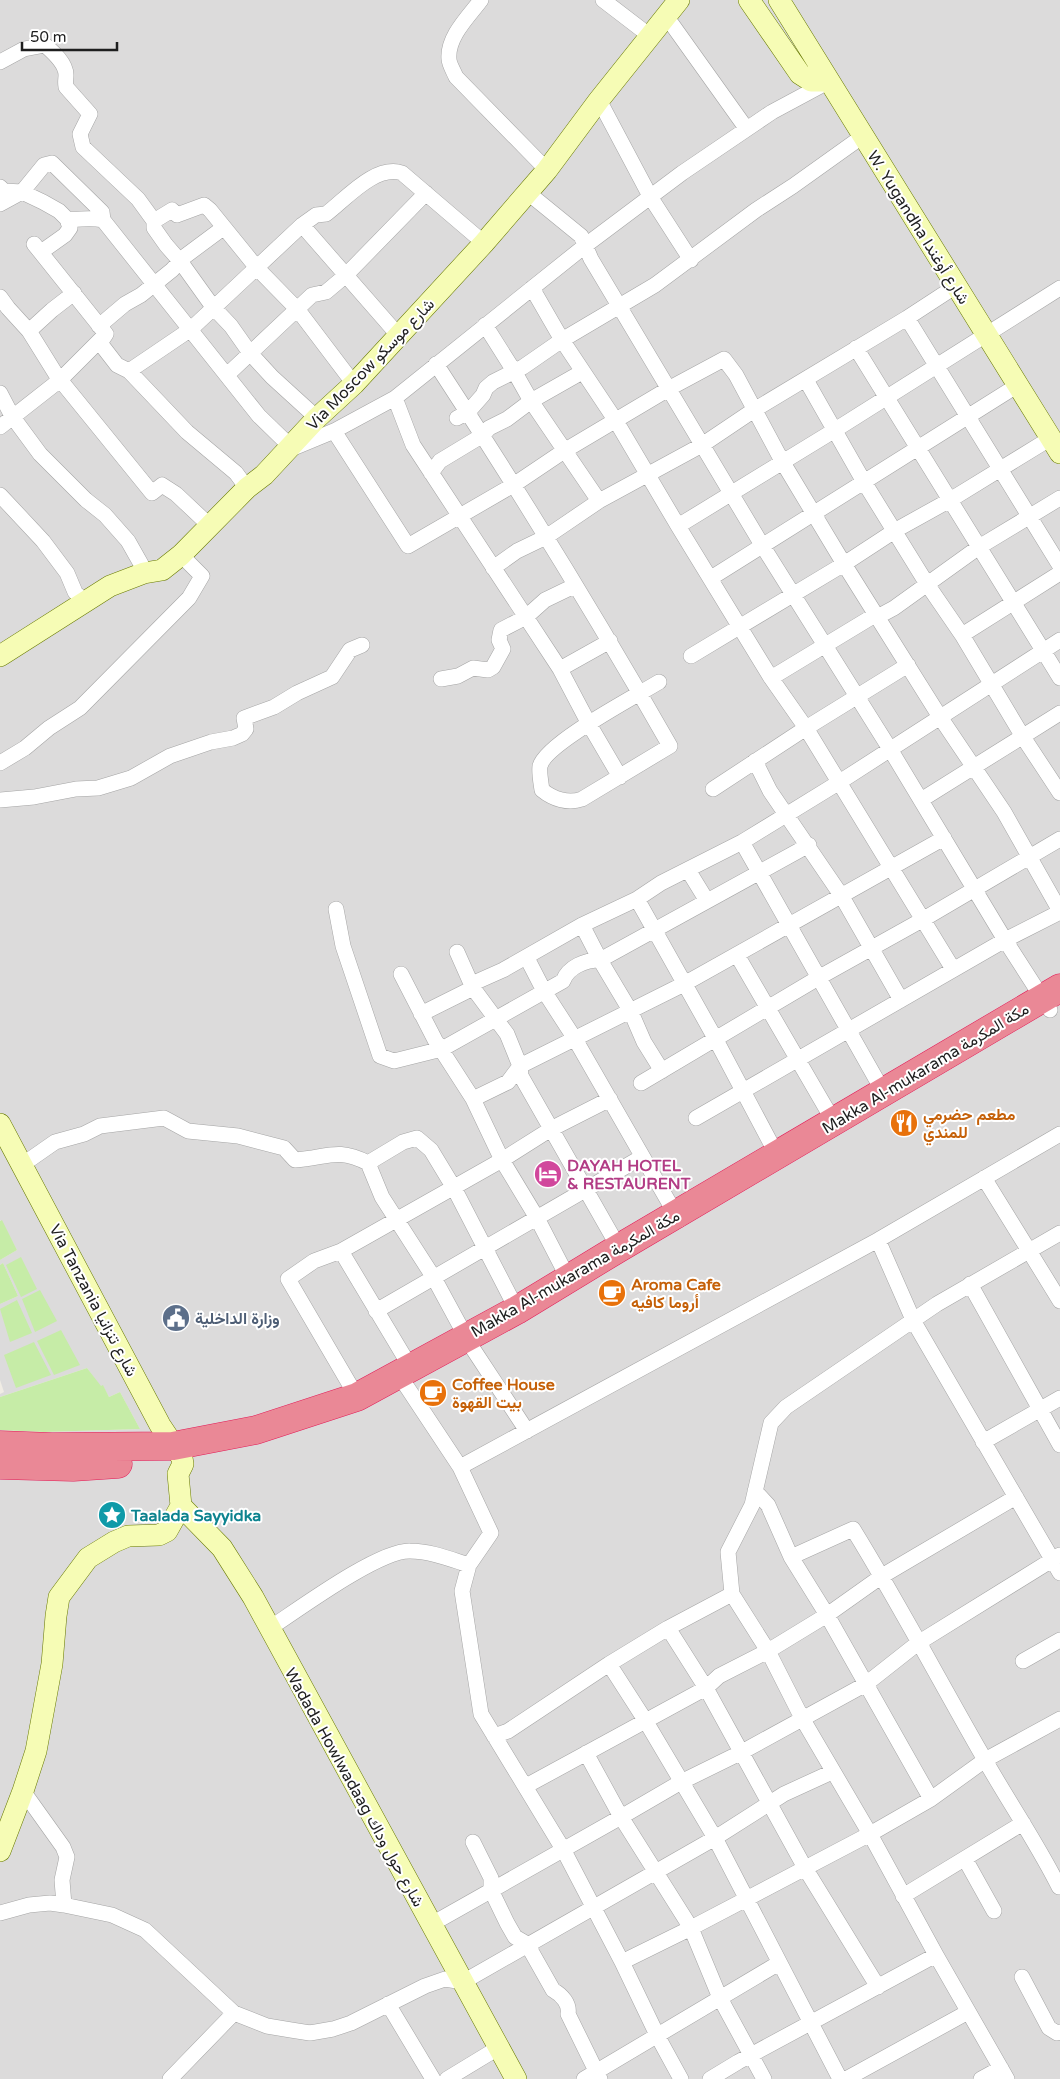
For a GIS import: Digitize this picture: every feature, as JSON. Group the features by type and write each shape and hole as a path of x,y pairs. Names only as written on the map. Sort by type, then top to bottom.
{"highway":[{"name":"Makka Al-mukarama مكة المكرمة","path":"470,1343 517,1310 568,1278 619,1248 679,1219 778,1155 834,1122 1053,1000"},
{"name":"Makka Al-mukarama مكة المكرمة","path":"172,1457 357,1397 406,1376 470,1343 1053,1000"},
{"name":"Makka Al-mukarama مكة المكرمة","path":"172,1457 271,1443 289,1437 356,1412 406,1376"},
{"path":"0,1445 52,1447 172,1457"},
{"path":"0,1465 96,1466 172,1457"}],"street":[{"path":"481,0 459,29 451,45 449,59 456,77 546,170"},
{"path":"602,0 650,36"},
{"path":"749,0 800,74 811,81 829,81"},
{"name":"W. Yugandha شارع أوغندا","path":"779,0 1055,446"},
{"path":"673,8 746,128"},
{"name":"Via Moscow شارع موسكو","path":"0,656 110,586 144,573 162,570 181,555 247,488 264,475 317,418 354,384 484,243 546,170 673,8"},
{"path":"0,62 24,49 45,45 54,52 64,67 67,76 64,81 66,86 90,114 80,134 83,147 138,199 154,220 154,228 166,246 180,261 213,307 231,326 250,353 272,377 317,418"},
{"path":"0,204 22,192 44,165 52,163 102,212 103,220 191,329 196,339 206,346 259,416 288,448 334,431 395,398 586,245 682,173 746,128 829,81"},
{"path":"599,100 651,198 691,260"},
{"path":"462,415 483,395 486,388 655,285 756,210 863,136"},
{"path":"128,371 191,329 302,225 316,215 326,214 370,178 394,170 402,172 484,243"},
{"path":"0,187 4,191 22,192 59,211 67,219 70,228 65,235 38,248 103,330"},
{"path":"227,375 312,295 326,292 345,276 426,192"},
{"path":"527,192 581,236 591,259 618,306 670,388 731,494 824,645 858,696 1005,940 1053,1000"},
{"path":"154,220 172,210 178,215 204,205 257,268 298,310 354,384"},
{"path":"67,219 79,220 92,217 103,220"},
{"path":"302,225 399,336"},
{"path":"0,427 60,380 125,304 155,284 180,261 224,228"},
{"path":"493,568 517,551 546,537 599,501 702,445 754,410 907,318 956,286"},
{"path":"532,288 562,340 616,421 678,526 742,626 772,678 806,728 953,969"},
{"path":"678,526 835,430 1060,288"},
{"path":"29,331 74,293"},
{"path":"0,297 29,331 60,380 152,493 162,485 176,494 209,525"},
{"path":"907,318 1060,566"},
{"path":"485,325 531,401 599,501"},
{"path":"103,330 100,343 117,365 128,371 187,432 236,472 247,488"},
{"path":"856,348 1015,602 1060,678"},
{"path":"334,431 408,546 515,484 564,451 670,388 724,359 736,375 782,461 875,615 1004,812 1060,912 953,969 848,1032 696,1118"},
{"path":"436,364 462,415 482,435 515,484 574,586 610,641 640,694 670,746 582,799 573,802 552,798 542,790 540,766 550,751 589,724 640,694 659,682"},
{"path":"431,473 440,461 482,435 489,428 507,419 531,401 582,372"},
{"path":"806,380 864,482 1060,793"},
{"path":"711,578 1018,385"},
{"path":"0,393 12,416 40,454 86,500 104,515 128,541 144,573"},
{"path":"395,398 413,445 560,669 620,777"},
{"path":"691,656 844,564 896,530 1000,470 1055,446"},
{"path":"0,496 44,541 67,573 75,592 84,602"},
{"path":"772,678 875,615 881,615 894,608 979,547 1060,498"},
{"path":"0,762 25,748 49,728 80,708 189,598 202,576 181,555"},
{"path":"962,635 1060,573"},
{"path":"441,679 458,676 473,668 488,670 493,667 503,649 499,640 500,630 526,617 545,600 574,586"},
{"path":"421,1014 472,988 476,982 527,958 582,925 637,899 661,883 742,842 838,783 1060,640"},
{"path":"560,669 610,641"},
{"path":"0,800 34,797 76,789 98,788 131,778 170,756 211,742 233,738 242,734 246,729 244,718 274,707 332,677 350,650 362,645"},
{"path":"713,789 806,728 908,665"},
{"path":"921,800 1060,713"},
{"path":"755,761 770,790 841,895 901,1000"},
{"path":"472,1098 508,1082 520,1066 684,984 944,838"},
{"path":"641,1083 818,978 871,950 1060,839"},
{"path":"742,842 884,1093"},
{"path":"336,909 343,946 380,1056 394,1061 442,1049 563,982 566,974 573,968 591,960 600,960 808,845"},
{"path":"688,870 708,901"},
{"path":"637,899 778,1155"},
{"path":"582,925 631,1012 644,1042 662,1071"},
{"path":"457,952 472,988 507,1034 520,1066 521,1076 619,1248"},
{"path":"737,955 834,1122"},
{"path":"527,958 544,991 575,1039 679,1219"},
{"path":"401,974 435,1040 472,1098 502,1160 537,1218 568,1278"},
{"path":"357,1397 288,1279 314,1261 341,1251 398,1220 502,1160 551,1129 610,1099"},
{"path":"22,1165 54,1142 84,1134 100,1126 164,1118 188,1131 238,1136 284,1148 295,1160 340,1153 352,1155 368,1163 382,1197 434,1278 470,1343 527,1431"},
{"name":"Via Tanzania شارع تنزانيا","path":"2,1132 22,1165 160,1424 172,1457 181,1506"},
{"path":"460,1467 878,1240 1060,1134"},
{"path":"368,1163 403,1142 417,1138 430,1150 454,1188 517,1310"},
{"name":"Via Tanzania شارع تنزانيا","path":"0,1156 103,1340 172,1457"},
{"path":"376,1311 642,1157"},
{"path":"984,1178 1060,1301"},
{"path":"981,2079 1004,2073 936,1956 870,1834 832,1772 768,1651 732,1594 728,1552 752,1505 771,1423 786,1407 914,1322 937,1304 1060,1233"},
{"path":"430,1925 681,1782 740,1753 866,1684 918,1643 1057,1563 983,1442 914,1322 878,1240"},
{"path":"341,1251 376,1311 406,1376 460,1467 491,1533 469,1565 462,1591 481,1714 564,1849 681,2079"},
{"path":"970,1284 1060,1445"},
{"path":"983,1442 1060,1398"},
{"path":"755,1492 768,1505 791,1557 931,1798"},
{"path":"526,1786 706,1688 718,1676 768,1651 827,1616 882,1576 1016,1497"},
{"path":"0,1851 23,1791 38,1743 52,1664 59,1597 88,1558 128,1536 159,1534 167,1531 181,1506"},
{"name":"Wadada Howlwadaag شارع حول وداك","path":"181,1506 222,1548 239,1573 516,2079"},
{"path":"791,1557 853,1529 882,1576 918,1643 1060,1888"},
{"path":"270,1628 367,1566 393,1553 408,1551 430,1553 469,1565"},
{"path":"494,1736 508,1731 609,1664 668,1628 732,1594"},
{"path":"668,1628 706,1688 740,1753 771,1804 805,1868 878,1987"},
{"path":"1023,1661 1060,1640"},
{"path":"609,1664 645,1720 715,1838 840,2079"},
{"path":"622,1962 748,1899 870,1834 931,1798 985,1760 1060,1719"},
{"path":"586,1753 622,1817 691,1928 720,1998 764,2079"},
{"path":"0,1913 29,1905 64,1904 112,1915 145,1930 234,2013 267,2026 310,2033 333,2029 425,1986 445,1979 463,1982 657,1872 771,1804 784,1794 832,1772"},
{"path":"23,1791 64,1847 67,1857 62,1880 64,1904"},
{"path":"904,1896 1022,1823"},
{"path":"473,1842 491,1878 491,1890 515,1937 527,1944 554,1990 568,2004 568,2014 593,2077 779,1963"},
{"path":"965,1859 994,1911"},
{"path":"710,2079 751,2054 936,1956"},
{"path":"1022,1977 1049,2028 1057,2033 1060,2032"},
{"path":"388,2004 433,2079"},
{"path":"846,2079 968,2012"},
{"path":"170,2079 234,2013"},
{"path":"447,2079 498,2048"}],"shaded area":[{"path":"0,0 1060,0 1060,2079 0,2079 0,1430 44,1432 140,1429 120,1392 109,1397 103,1386 101,1387 87,1368 0,1397 0,1394 4,1392 0,1380 0,1304 18,1296 3,1263 0,1265 0,1260 17,1250 0,1221"}],"green space":[{"path":"2,1220 17,1250 0,1260 0,1221"},
{"path":"21,1257 37,1289 21,1297 6,1265"},
{"path":"3,1263 18,1296 0,1304 0,1265"},
{"path":"40,1290 57,1321 35,1332 22,1299"},
{"path":"17,1300 32,1333 10,1342 0,1309"},
{"path":"61,1330 80,1365 54,1375 37,1341"},
{"path":"34,1342 51,1375 16,1388 4,1355"},
{"path":"87,1368 101,1386 103,1385 109,1397 120,1392 140,1429 44,1432 0,1430 0,1397"}],"place":[{"name":"مطعم حضرمي للمندي","path":"904,1123"},
{"name":"DAYAH HOTEL & RESTAURENT","path":"548,1174"},
{"name":"Aroma Cafe أروما كافيه","path":"612,1293"},
{"name":"وزارة الداخلية","path":"176,1318"},
{"name":"Coffee House بيت القهوة","path":"433,1393"},
{"name":"Taalada Sayyidka","path":"112,1515"}]}
